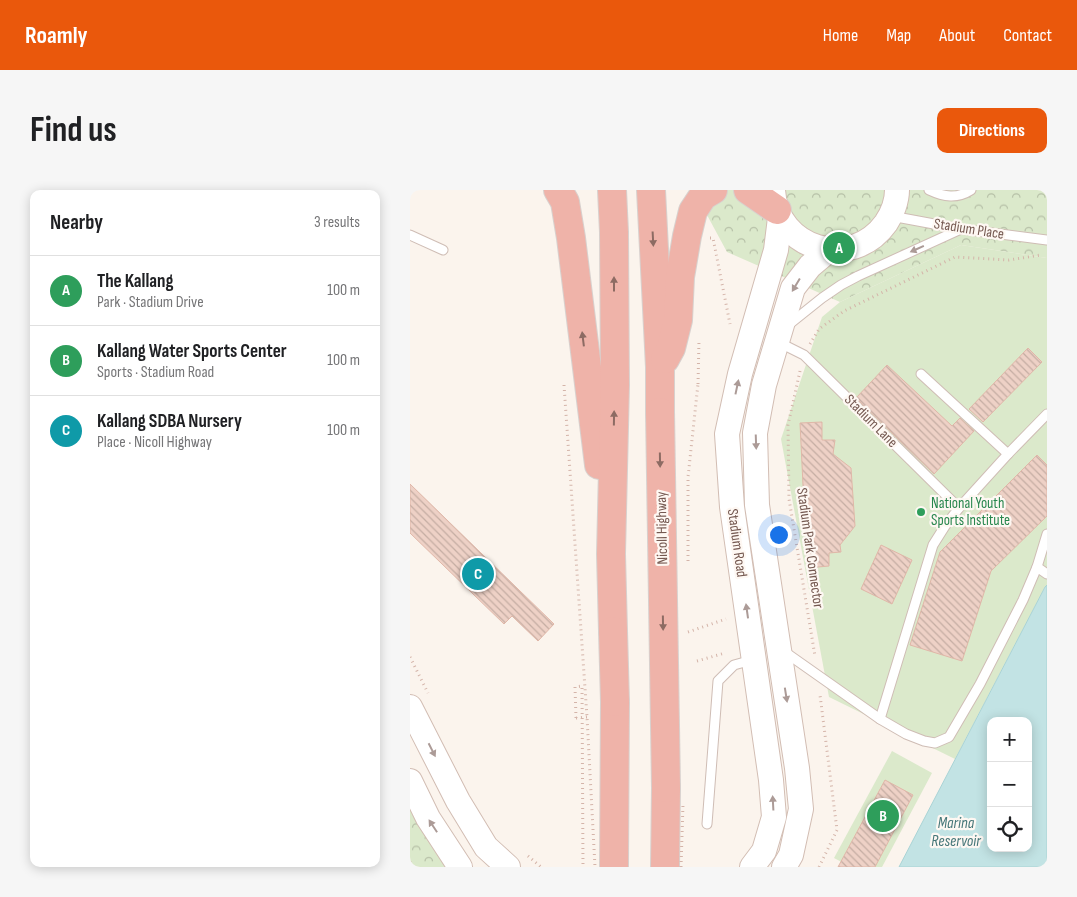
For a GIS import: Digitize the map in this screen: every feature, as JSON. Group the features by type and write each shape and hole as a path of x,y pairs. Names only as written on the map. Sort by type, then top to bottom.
{"highway":[{"path":"558,190 565,202 571,238 611,554 615,702 614,867"},
{"path":"589,386 614,232 612,190"},
{"name":"Nicoll Highway","path":"651,190 660,367 666,788 665,867"},
{"path":"660,367 671,348 678,320 680,277 693,211 703,196 713,190"},
{"path":"748,190 776,206"}],"street":[{"path":"776,206 792,234 809,245 829,250 848,249 865,242 880,231 891,216 897,190"},
{"name":"Stadium Road","path":"752,867 764,851 774,817 771,780 732,507 727,434 740,374 776,250 776,206"},
{"name":"Stadium Road","path":"784,867 791,855 801,809 797,768 758,505 755,433 764,386 793,288 810,266 829,250"},
{"path":"410,707 458,801 486,847 508,867"},
{"path":"410,781 428,818 460,867"}],"lane":[{"name":"Stadium Place","path":"929,190 950,197 964,194 971,190"},
{"name":"Stadium Place","path":"891,216 961,229 1047,240"},
{"path":"779,336 822,298 841,285 961,229"},
{"path":"410,235 443,250"},
{"name":"Stadium Lane","path":"779,336 804,355 959,508"},
{"path":"921,374 1008,454"},
{"path":"880,719 932,545 959,508 1047,414"},
{"path":"778,647 880,719 924,742 935,743 949,737 984,675 1023,600 1037,567 1047,534"},
{"path":"1037,567 1047,574"},
{"path":"707,824 718,681 734,665 754,659"}],"path":[{"name":"Stadium Park Connector","path":"819,867 837,830 818,674 789,499 788,425 804,355 819,329 844,311 955,258 1009,260 1047,254"},
{"path":"589,386 588,717 596,867"},
{"path":"688,632 726,619"},
{"path":"697,660 720,654"},
{"path":"584,867 582,686 575,687 576,718 588,717"},
{"path":"410,862 413,867"}],"green space":[{"path":"696,190 1047,190 1047,258 961,245 840,302 727,252 700,202"},
{"name":"National Youth Sports Institute","path":"961,245 1047,258 1047,585 955,759 829,697 781,439 822,317 840,302"},
{"path":"892,751 932,773 882,867 851,867 834,858"},
{"path":"410,788 413,795 445,867 410,867"}],"water":[{"name":"Marina Reservoir","path":"1047,585 1047,867 899,867 1045,587"}],"building":[{"path":"1028,348 1042,362 983,422 969,409"},
{"path":"887,365 952,426 960,418 974,431 934,474 856,398"},
{"path":"822,422 822,440 835,440 833,454 851,468 855,526 840,545 841,552 829,553 829,566 807,568 800,423"},
{"path":"1037,455 1047,465 1047,516 991,571 962,661 910,645 940,552"},
{"path":"410,484 554,624 538,641 512,616 504,624 410,533"},
{"path":"881,545 912,560 892,604 861,589"},
{"path":"885,780 913,795 875,867 838,867"}],"place":[{"name":"The Kallang","path":"839,248"},
{"name":"National Youth Sports Institute","path":"921,512"},
{"name":"Kallang SDBA Nursery","path":"478,574"},
{"name":"Kallang Water Sports Center","path":"883,816"}]}
